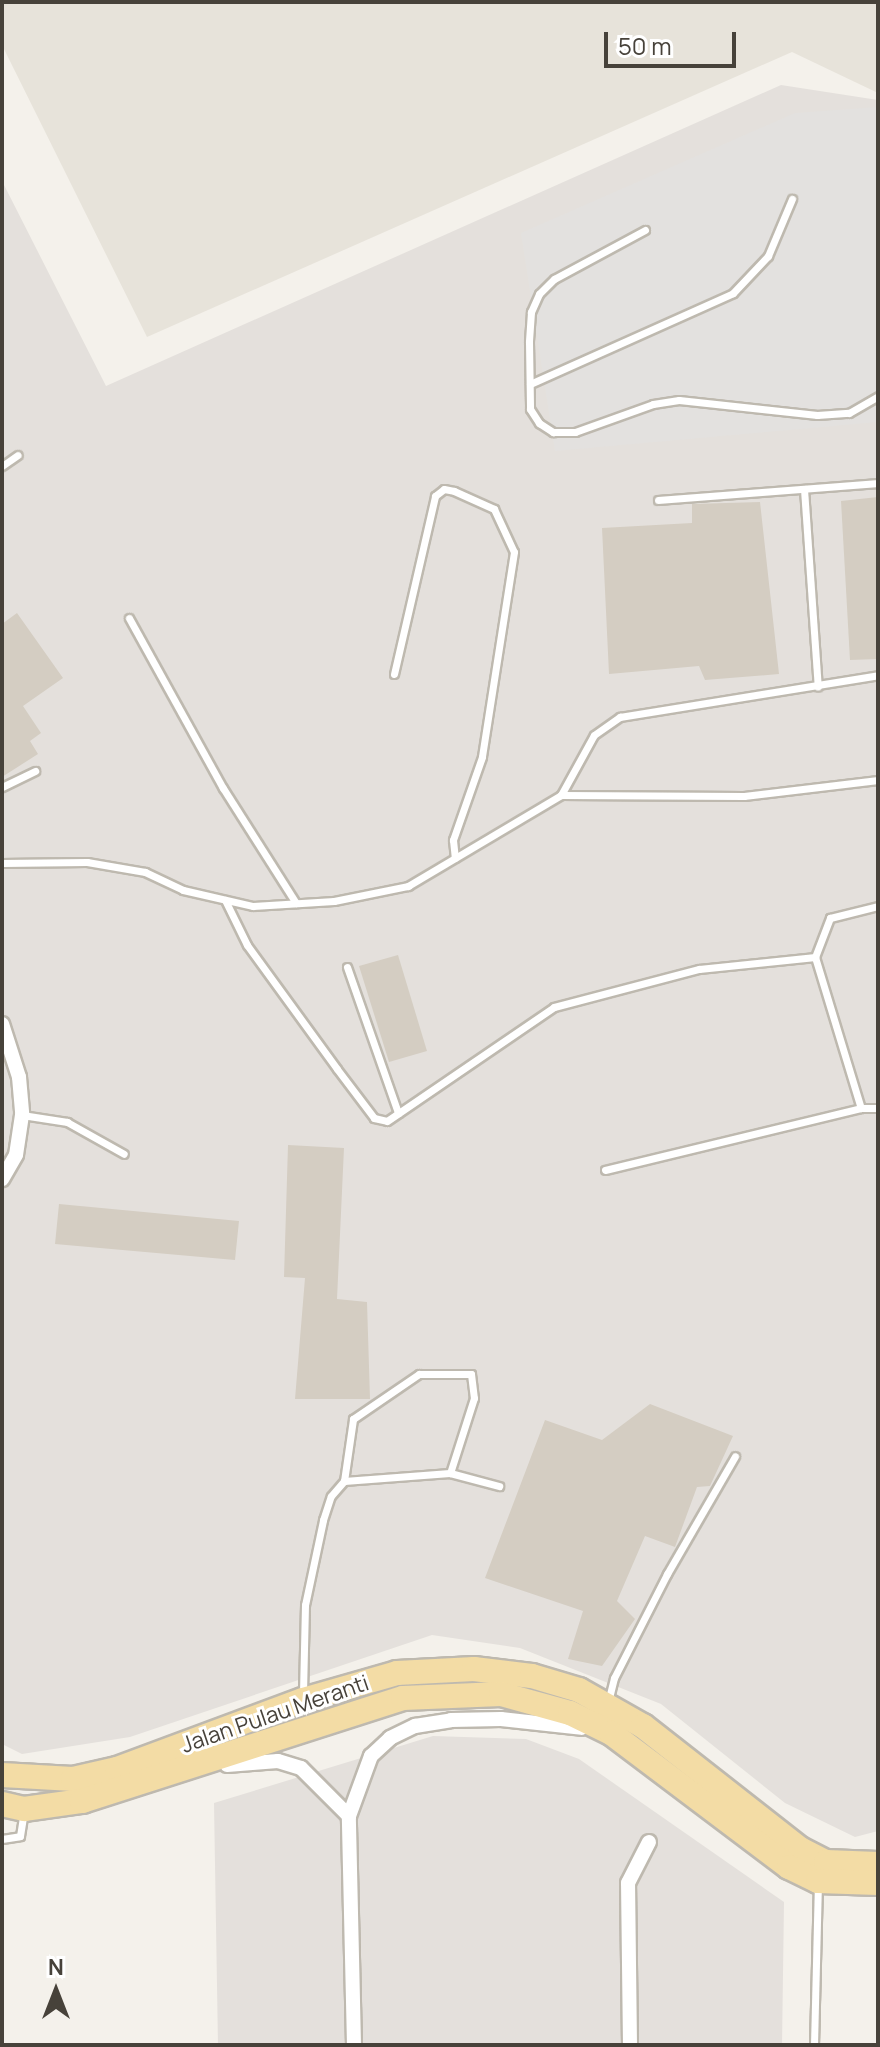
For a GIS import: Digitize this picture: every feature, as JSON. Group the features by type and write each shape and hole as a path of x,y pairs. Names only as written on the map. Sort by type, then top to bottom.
{"main road":[{"name":"Jalan Pulau Meranti","path":"2,1775 73,1779 117,1769 303,1700 397,1673 474,1669 532,1676 608,1705 701,1768 800,1849 826,1862 878,1864"},
{"name":"Jalan Pulau Meranti","path":"13,1806 82,1801 403,1698 501,1694 570,1713 611,1733 789,1867 818,1881 878,1883"}],"street":[{"path":"2,1024 19,1077 22,1115 16,1155 2,1179"},
{"path":"354,2045 349,1816 371,1756 390,1738 415,1726 501,1719 611,1733"},
{"path":"145,1781 241,1761 278,1761 301,1768 349,1816"},
{"path":"630,2045 628,1883 649,1842"}],"lane":[{"path":"530,384 733,293 768,256 792,199"},
{"path":"645,230 554,279 539,294 531,312 530,409 553,432 575,432 653,404 679,400 817,415 860,410 878,396"},
{"path":"2,466 18,455"},
{"path":"658,500 878,483"},
{"path":"394,674 435,496 444,489 454,491 494,509 514,552 482,757 453,840 455,858"},
{"path":"804,489 818,687"},
{"path":"129,618 223,788 296,903"},
{"path":"2,863 87,862 145,872 183,890 253,906 296,903 408,886 561,795 594,735 620,717 878,675"},
{"path":"2,787 35,771"},
{"path":"561,795 744,796 878,780"},
{"path":"225,900 247,945 374,1118 387,1121 554,1007 699,969 815,957"},
{"path":"861,1108 815,957 830,918 878,906"},
{"path":"347,967 398,1113"},
{"path":"605,1170 861,1108 878,1108"},
{"path":"22,1115 67,1122 124,1154"},
{"path":"303,1700 305,1605 323,1520 331,1496 344,1481 353,1419 419,1374 471,1374 474,1398 450,1473"},
{"path":"608,1705 614,1678 735,1456"},
{"path":"344,1481 450,1473 499,1486"},
{"path":"2,1839 20,1836 13,1806"},
{"path":"814,2045 818,1881"}],"shaded area":[{"path":"2,2 878,2 878,93 792,52 147,337 2,45"},
{"path":"781,85 878,100 878,1831 855,1837 785,1803 661,1704 520,1648 432,1635 130,1737 22,1754 2,1744 2,181 106,386"},
{"path":"878,107 878,422 555,451 521,233 795,113"},
{"path":"433,1736 526,1739 579,1759 784,1902 782,2045 218,2045 214,1803"}],"building":[{"path":"878,497 878,659 850,660 841,501"},
{"path":"760,502 779,674 705,680 699,666 609,674 602,528 692,523 692,504"},
{"path":"17,613 63,678 23,706 41,733 30,741 38,754 2,777 2,624"},
{"path":"398,955 427,1051 389,1062 359,966"},
{"path":"288,1145 344,1148 337,1299 367,1302 370,1399 295,1399 305,1278 284,1277"},
{"path":"59,1204 239,1221 235,1260 55,1244"},
{"path":"650,1404 733,1436 710,1486 697,1487 675,1547 645,1536 617,1601 635,1619 602,1666 568,1659 583,1611 485,1578 545,1420 602,1440"}]}
